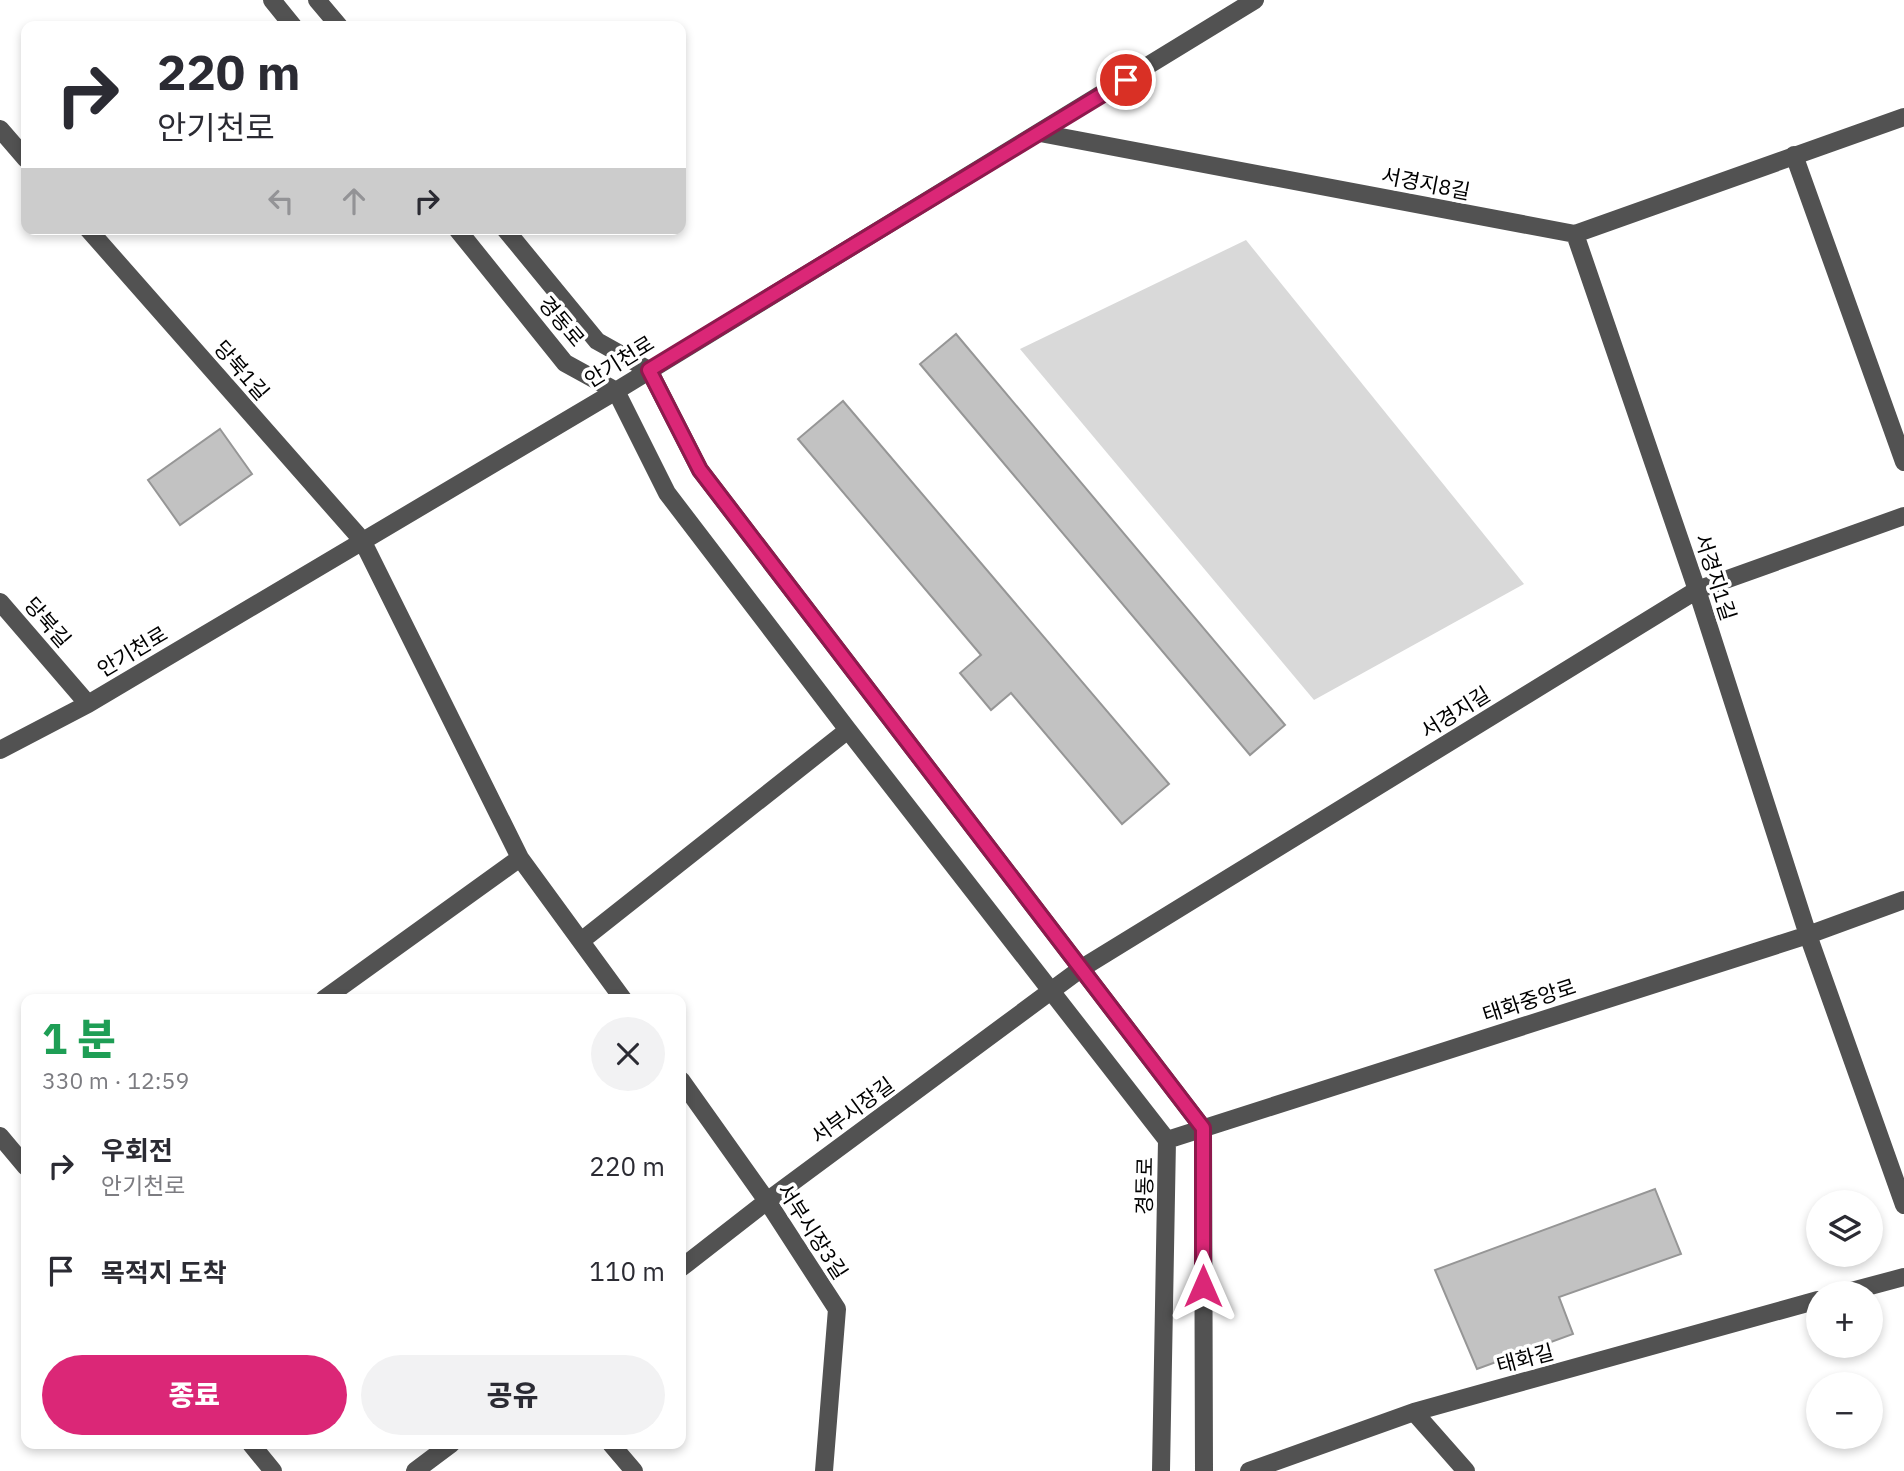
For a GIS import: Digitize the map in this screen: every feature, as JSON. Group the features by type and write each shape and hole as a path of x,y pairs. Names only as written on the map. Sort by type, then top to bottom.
{"street":[{"path":"272,0 289,21"},
{"path":"317,0 335,21"},
{"name":"안기천로","path":"0,750 88,704 616,391 1255,0"},
{"path":"1575,234 1904,117"},
{"path":"0,130 21,153"},
{"name":"서경지8길","path":"1040,133 1575,234"},
{"path":"1794,155 1904,462"},
{"name":"서경지1길","path":"1575,234 1697,590 1808,934 1904,1205"},
{"name":"당북1길","path":"93,235 362,540 520,858"},
{"name":"경동로","path":"462,235 565,363 616,391 667,493 1167,1140 1161,1471"},
{"name":"경동로","path":"510,235 597,341 649,370"},
{"path":"649,370 700,470 1203,1128 1204,1471"},
{"name":"서경지길","path":"1052,992 1082,968 1697,590 1904,516"},
{"name":"당북길","path":"0,602 88,704"},
{"path":"581,941 848,730"},
{"path":"331,994 520,858 619,994"},
{"name":"태화중앙로","path":"1167,1140 1808,934 1904,900"},
{"name":"서부시장길","path":"686,1264 767,1201 1052,992"},
{"name":"서부시장3길","path":"686,1087 767,1201 837,1308 824,1471"},
{"path":"0,1136 21,1161"},
{"path":"1883,1282 1904,1276"},
{"name":"태화길","path":"1248,1471 1414,1412 1806,1303"},
{"path":"1414,1412 1466,1471"},
{"path":"255,1449 273,1471"},
{"path":"415,1471 444,1449"},
{"path":"615,1449 634,1471"}],"shaded area":[{"path":"1246,240 1524,584 1314,700 1020,349"}],"building":[{"path":"956,334 1285,725 1250,755 920,364"},
{"path":"843,401 1169,784 1122,824 1011,693 991,710 960,673 981,655 798,439"},
{"path":"220,429 252,474 180,525 148,480"},
{"path":"1655,1189 1681,1254 1559,1297 1573,1334 1477,1369 1435,1270"}],"route":[{"path":"1126,80 649,370 700,470 1203,1128 1203,1286"}]}
